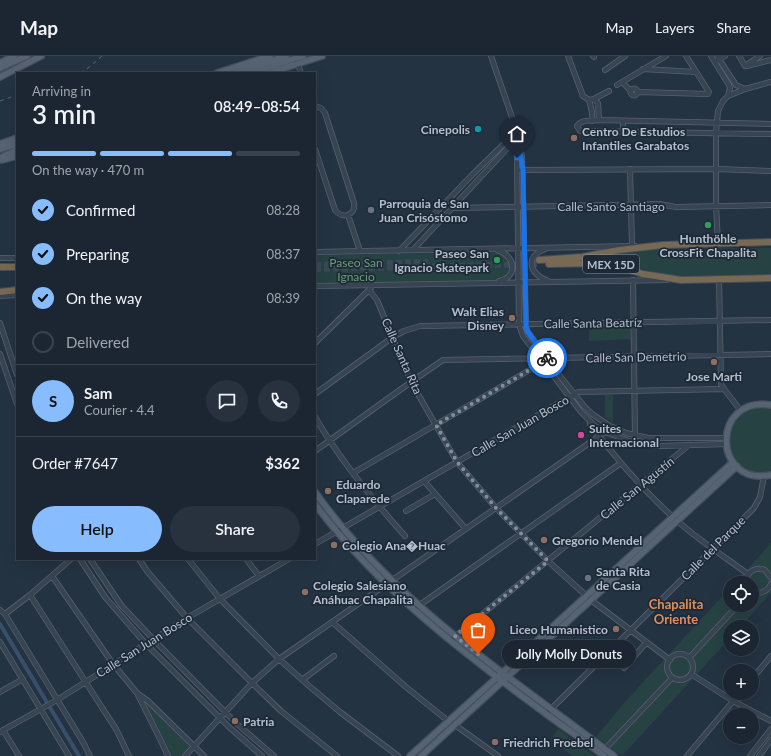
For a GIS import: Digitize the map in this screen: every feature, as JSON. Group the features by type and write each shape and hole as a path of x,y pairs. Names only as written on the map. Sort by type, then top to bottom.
{"highway":[{"name":"MEX 15D","path":"771,242 663,245 540,262 603,263 643,274 681,280 771,278"},
{"path":"1,267 16,266"},
{"path":"1,293 16,292"}],"main road":[{"path":"0,63 14,56"},
{"path":"0,68 27,56"},
{"path":"0,76 37,56"},
{"path":"0,76 41,56"},
{"path":"220,72 270,56"},
{"path":"238,72 286,56"},
{"path":"271,72 297,61 303,56"},
{"path":"255,72 322,56"},
{"path":"0,145 16,138"},
{"path":"0,145 16,143"},
{"path":"0,149 16,143"},
{"path":"0,155 16,150"},
{"path":"0,160 16,151"},
{"path":"0,160 16,156"},
{"path":"771,405 754,405 741,411 730,423 726,441 730,456 735,464 750,474 764,476 771,475"},
{"path":"421,756 455,725 502,677 586,596 672,516 735,464"},
{"path":"410,756 448,721 502,677 591,600 678,521 735,464"},
{"path":"316,493 343,528 392,580 546,714 594,745"},
{"path":"316,506 386,584 450,640 551,710 594,745 602,754 614,756"}],"street":[{"path":"491,56 515,131 523,170 526,324 528,332 575,394 592,414 601,421 618,430 635,436 659,439 726,441"},
{"path":"568,56 583,96 598,103 599,120"},
{"path":"605,70 625,56"},
{"path":"617,85 666,56"},
{"path":"622,82 631,91 633,96 638,92 709,94 686,56"},
{"path":"711,56 717,59 736,85 745,89"},
{"path":"717,59 725,56"},
{"path":"739,56 748,66"},
{"path":"748,66 760,56"},
{"path":"717,59 730,88 728,96 720,106 716,122 716,205 718,243"},
{"path":"748,66 771,60"},
{"path":"297,61 301,72"},
{"path":"643,69 696,72"},
{"path":"728,96 745,89 771,82"},
{"path":"592,100 609,91"},
{"path":"592,100 592,120"},
{"path":"316,106 321,108 325,113 354,202 354,209 348,215 340,215 335,210 316,152"},
{"path":"771,124 592,120 580,122 578,126 578,129 582,131 771,134"},
{"path":"623,121 623,132"},
{"path":"399,250 515,131"},
{"path":"517,139 519,324 523,336 621,463 672,516 748,574 752,570 758,568 769,570 771,578"},
{"path":"413,250 474,183 517,139"},
{"path":"630,169 632,246"},
{"path":"517,170 717,169 771,171"},
{"path":"467,180 474,183"},
{"name":"Calle Santo Santiago","path":"452,208 659,204 676,207 771,205"},
{"path":"348,215 360,251"},
{"path":"431,218 436,224"},
{"path":"316,252 663,245"},
{"path":"548,248 536,254 532,263 535,273 540,278 551,282"},
{"path":"476,283 501,281 510,275 512,270 511,259 503,252 494,249"},
{"path":"0,258 16,258"},
{"path":"719,279 721,380 724,390 741,411"},
{"path":"633,280 635,442"},
{"path":"316,286 681,280"},
{"path":"316,342 374,285"},
{"name":"Calle Santa Rita","path":"369,290 377,300 411,382 457,462 496,508 548,561 586,596 670,660"},
{"name":"Calle Santa Beatríz","path":"316,393 393,337 410,329 424,326 771,320"},
{"path":"0,323 16,373"},
{"path":"0,354 16,401"},
{"name":"Calle San Demetrio","path":"316,450 443,360 542,361 548,359 771,354"},
{"path":"353,473 542,361"},
{"name":"Calle San Juan Bosco","path":"316,543 578,392 724,390"},
{"path":"581,412 595,426 604,432 635,442 660,446 726,441"},
{"path":"316,419 353,473 379,507 405,536"},
{"path":"185,756 252,683 279,659 604,432"},
{"path":"689,439 689,445"},
{"name":"Calle San Agustín","path":"450,640 689,445"},
{"path":"414,609 621,463"},
{"name":"Calle del Parque","path":"546,714 754,508 760,497 764,476"},
{"path":"424,481 466,529"},
{"path":"406,511 435,494"},
{"path":"5,614 30,595 70,560"},
{"path":"81,560 109,601 146,644 220,718 262,756"},
{"path":"91,560 121,604 154,640 225,712 274,756"},
{"path":"140,560 152,577 187,618 252,683 281,711 337,756"},
{"path":"189,560 220,599 279,659 340,712 398,756"},
{"path":"247,560 259,576"},
{"name":"Calle San Juan Bosco","path":"1,731 42,709 187,618 287,560"},
{"path":"52,576 113,664 137,693 168,756"},
{"path":"759,593 762,593 770,587"},
{"path":"30,595 116,729 129,756"},
{"path":"0,610 5,614 55,701 90,756"},
{"path":"689,658 732,612"},
{"path":"332,622 406,687 448,721"},
{"path":"0,642 42,709 68,756"},
{"path":"624,668 646,643"},
{"path":"679,654 689,658 693,665 691,674 684,680 672,678 667,669 670,660 679,654"},
{"path":"302,680 334,656"},
{"path":"759,671 771,656"},
{"path":"691,674 733,701 771,721"},
{"path":"602,754 672,678"},
{"path":"0,692 23,680"},
{"path":"137,693 148,701 204,756"},
{"path":"687,756 733,701"},
{"path":"455,725 498,756"},
{"path":"750,756 771,729"},
{"path":"1,731 19,756"},
{"path":"759,756 771,740"}],"green space":[{"path":"771,248 771,275 680,276 661,274 608,259 608,255 660,249"},
{"name":"Paseo San Ignacio","path":"500,252 508,256 511,267 508,276 499,280 316,283 316,255"},
{"path":"630,324 631,339 589,341 589,326"},
{"path":"605,395 613,395 613,422 605,417"},
{"path":"770,407 771,472 759,473 748,470 739,464 733,455 730,445 730,434 734,423 747,411 754,408"},
{"path":"771,543 771,593 759,606 759,576 741,576"},
{"path":"723,596 723,612 754,612 746,620 723,620 723,646 622,756 596,737 623,704"},
{"path":"140,697 190,747 181,756 170,756"},
{"path":"558,729 594,756 572,756 551,740"}],"waterway":[{"path":"0,624 79,756"}],"tunnel":[{"path":"316,265 428,262"},
{"path":"316,269 540,264"}],"railway":[{"path":"82,72 102,56"},
{"path":"0,101 16,95"}],"way so far":[{"path":"478,654 455,636 548,561 496,508 457,462 436,425 548,359 547,358"}],"place":[{"name":"Cinepolis","path":"478,129"},
{"name":"Centro De Estudios Infantiles Garabatos","path":"574,138"},
{"name":"Parroquia de San Juan Crisóstomo","path":"371,210"},
{"name":"Hunthöhle CrossFit Chapalita","path":"708,225"},
{"name":"Paseo San Ignacio Skatepark","path":"497,260"},
{"name":"Walt Elias Disney","path":"512,318"},
{"name":"Jose Marti","path":"714,362"},
{"name":"Suites Internacional","path":"581,435"},
{"name":"Eduardo Claparede","path":"328,491"},
{"name":"Gregorio Mendel","path":"544,540"},
{"name":"Colegio Ana�Huac","path":"334,545"},
{"name":"Santa Rita de Casia","path":"588,578"},
{"name":"Colegio Salesiano Anáhuac Chapalita","path":"305,592"},
{"name":"Liceo Humanistico","path":"616,629"},
{"name":"Jolly Molly Donuts","path":"478,654"},
{"name":"Patria","path":"235,721"},
{"name":"Friedrich Froebel","path":"495,742"}],"district":[{"name":"Chapalita Oriente","path":"676,612"}],"route":[{"path":"517,158 514,134 517,132 523,170 526,327 547,358"}]}
